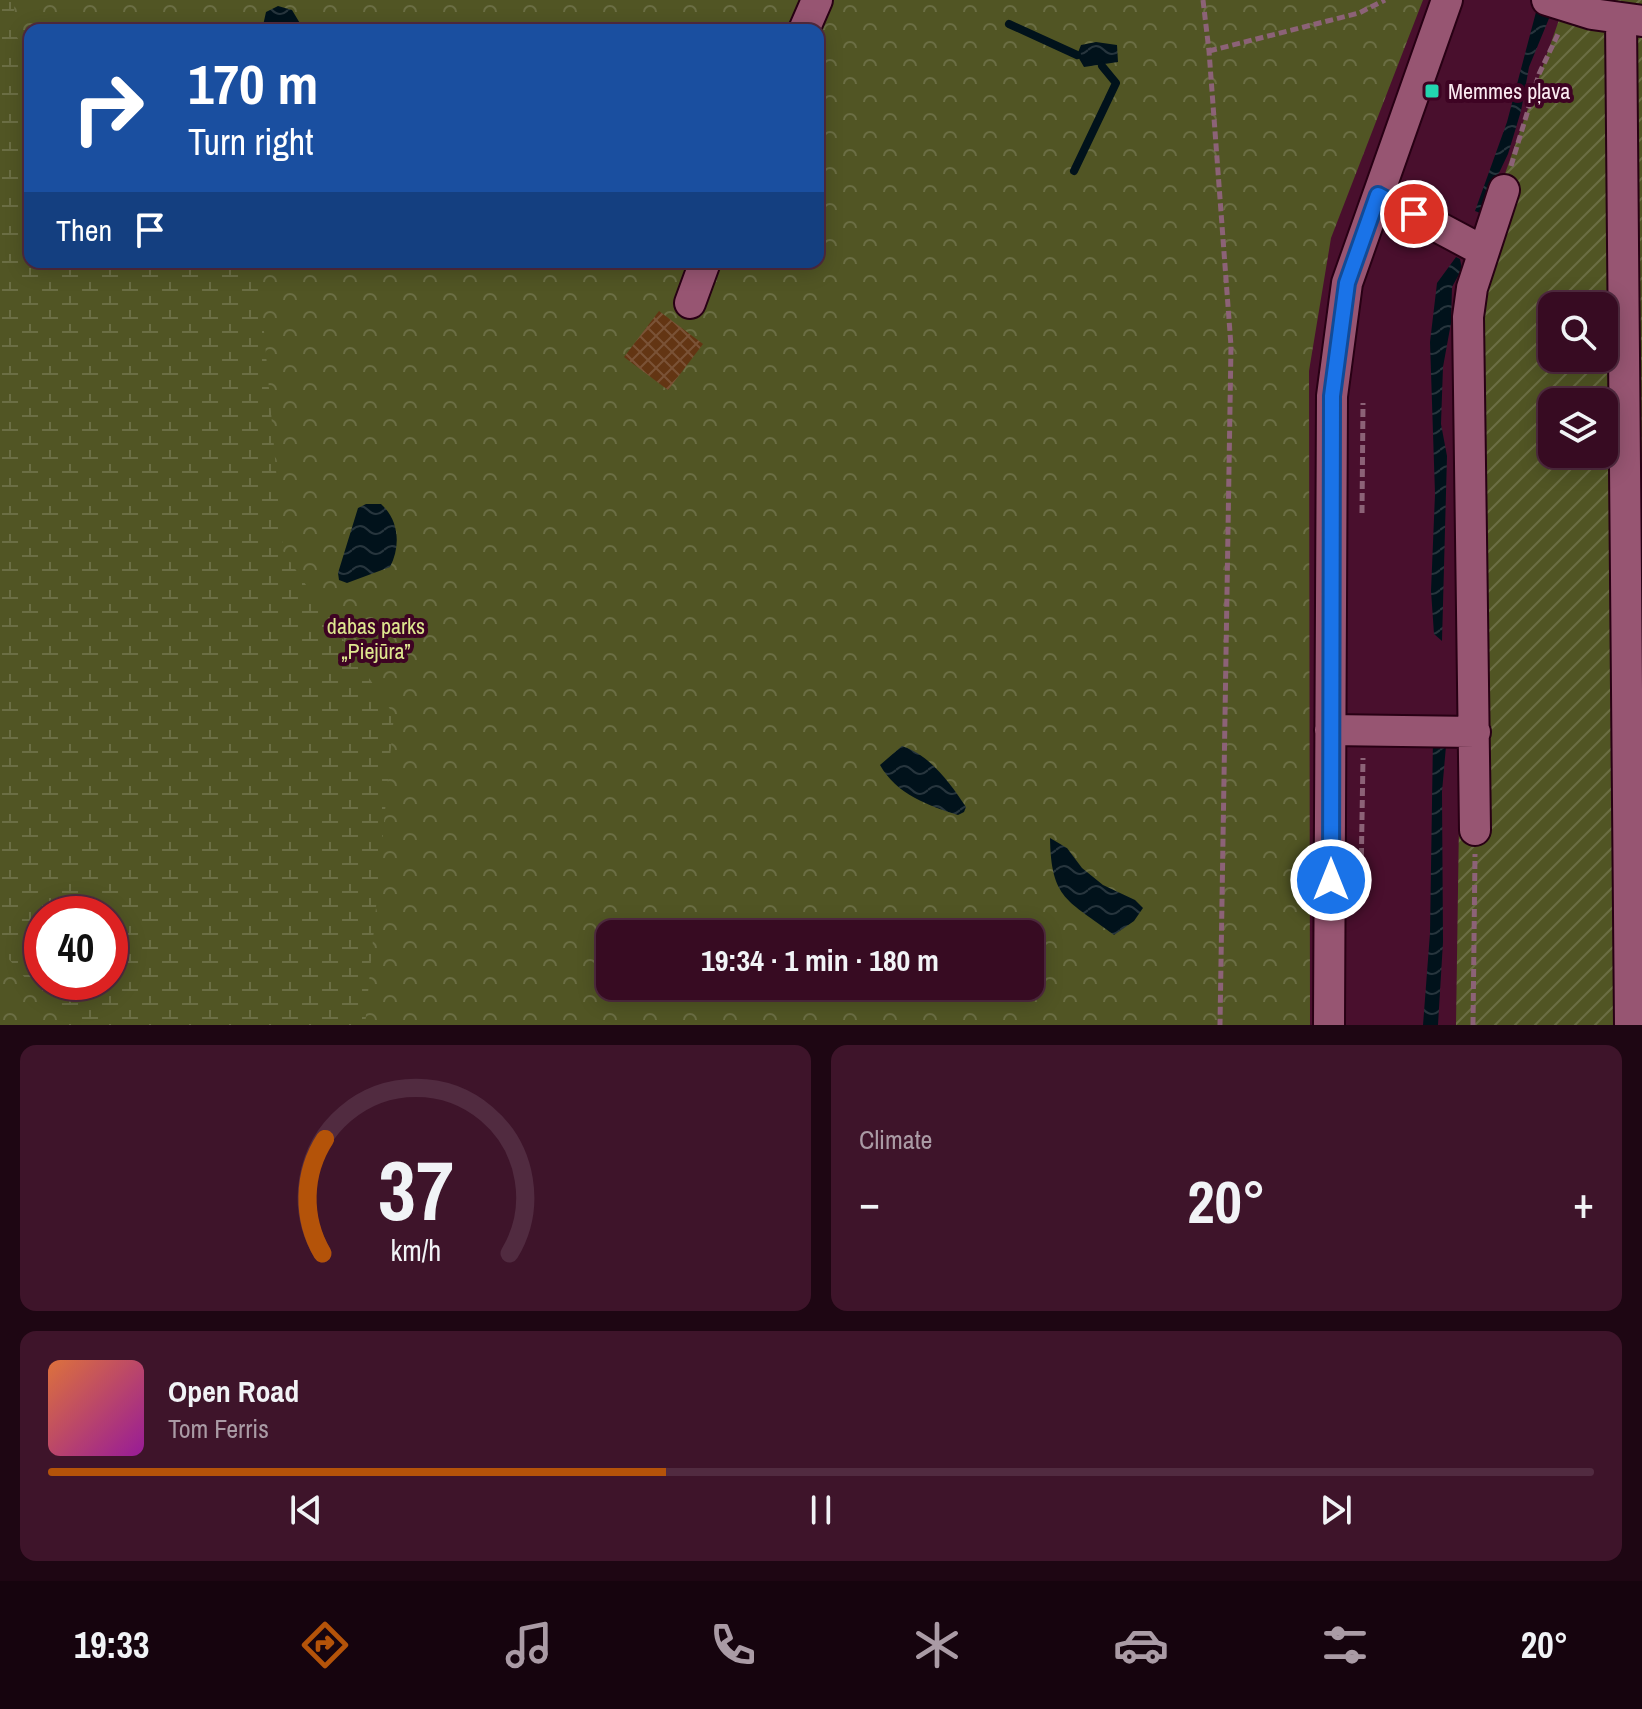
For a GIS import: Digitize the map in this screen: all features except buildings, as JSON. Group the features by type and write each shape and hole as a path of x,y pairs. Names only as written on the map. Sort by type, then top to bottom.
{"street":[{"path":"807,24 817,0"},
{"path":"1329,1025 1332,396 1347,283 1447,0"},
{"path":"1557,4 1631,20 1630,1025"},
{"path":"1475,830 1468,317 1472,288 1504,190"},
{"path":"1378,195 1483,251"},
{"path":"690,303 703,268"},
{"path":"1330,730 1475,732"}],"path":[{"path":"1203,0 1231,346 1220,1025"},
{"path":"1209,51 1359,13 1385,0"},
{"path":"1504,190 1557,4"},
{"path":"1361,526 1364,496 1363,392"},
{"path":"1361,886 1363,731"},
{"path":"1473,1025 1475,830"}],"green space":[{"name":"dabas parks „Piejūra”","path":"0,0 1423,0 1331,238 1309,371 1310,1025 0,1025"},
{"path":"0,0 15,0 12,30 24,47 24,268 259,268 283,551 394,715 365,1025 66,1025 44,1000 128,1000 128,896 24,896 24,977 0,949"},
{"path":"1566,0 1642,0 1642,1025 1456,1025 1467,282"}],"water":[{"path":"278,6 292,10 300,24 263,24 266,12"},
{"path":"1547,10 1550,16 1529,67 1521,111 1508,154 1480,213 1475,211 1507,122 1536,12"},
{"path":"1096,42 1117,45 1118,62 1084,67 1077,55 1081,45"},
{"path":"1456,257 1460,259 1462,269 1452,287 1451,323 1443,367 1441,424 1447,456 1442,641 1434,634 1431,591 1435,494 1430,342 1437,283"},
{"path":"366,504 381,504 387,510 395,525 396,551 390,567 347,583 339,580 338,573 358,508"},
{"path":"1433,737 1446,746 1442,792 1443,942 1438,1025 1423,1025 1430,933"},
{"path":"902,746 922,756 938,771 966,807 964,812 958,815 936,807 914,798 895,784 880,765"},
{"path":"1050,838 1067,848 1082,868 1103,885 1135,900 1143,908 1134,921 1114,935 1065,897 1054,874"}],"waterway":[{"path":"1009,24 1077,55"},
{"path":"1074,171 1116,83 1102,66"}],"place":[{"name":"Memmes pļava","path":"1432,91"}],"route":[{"path":"1331,880 1332,396 1347,283 1378,195 1414,214"}]}
